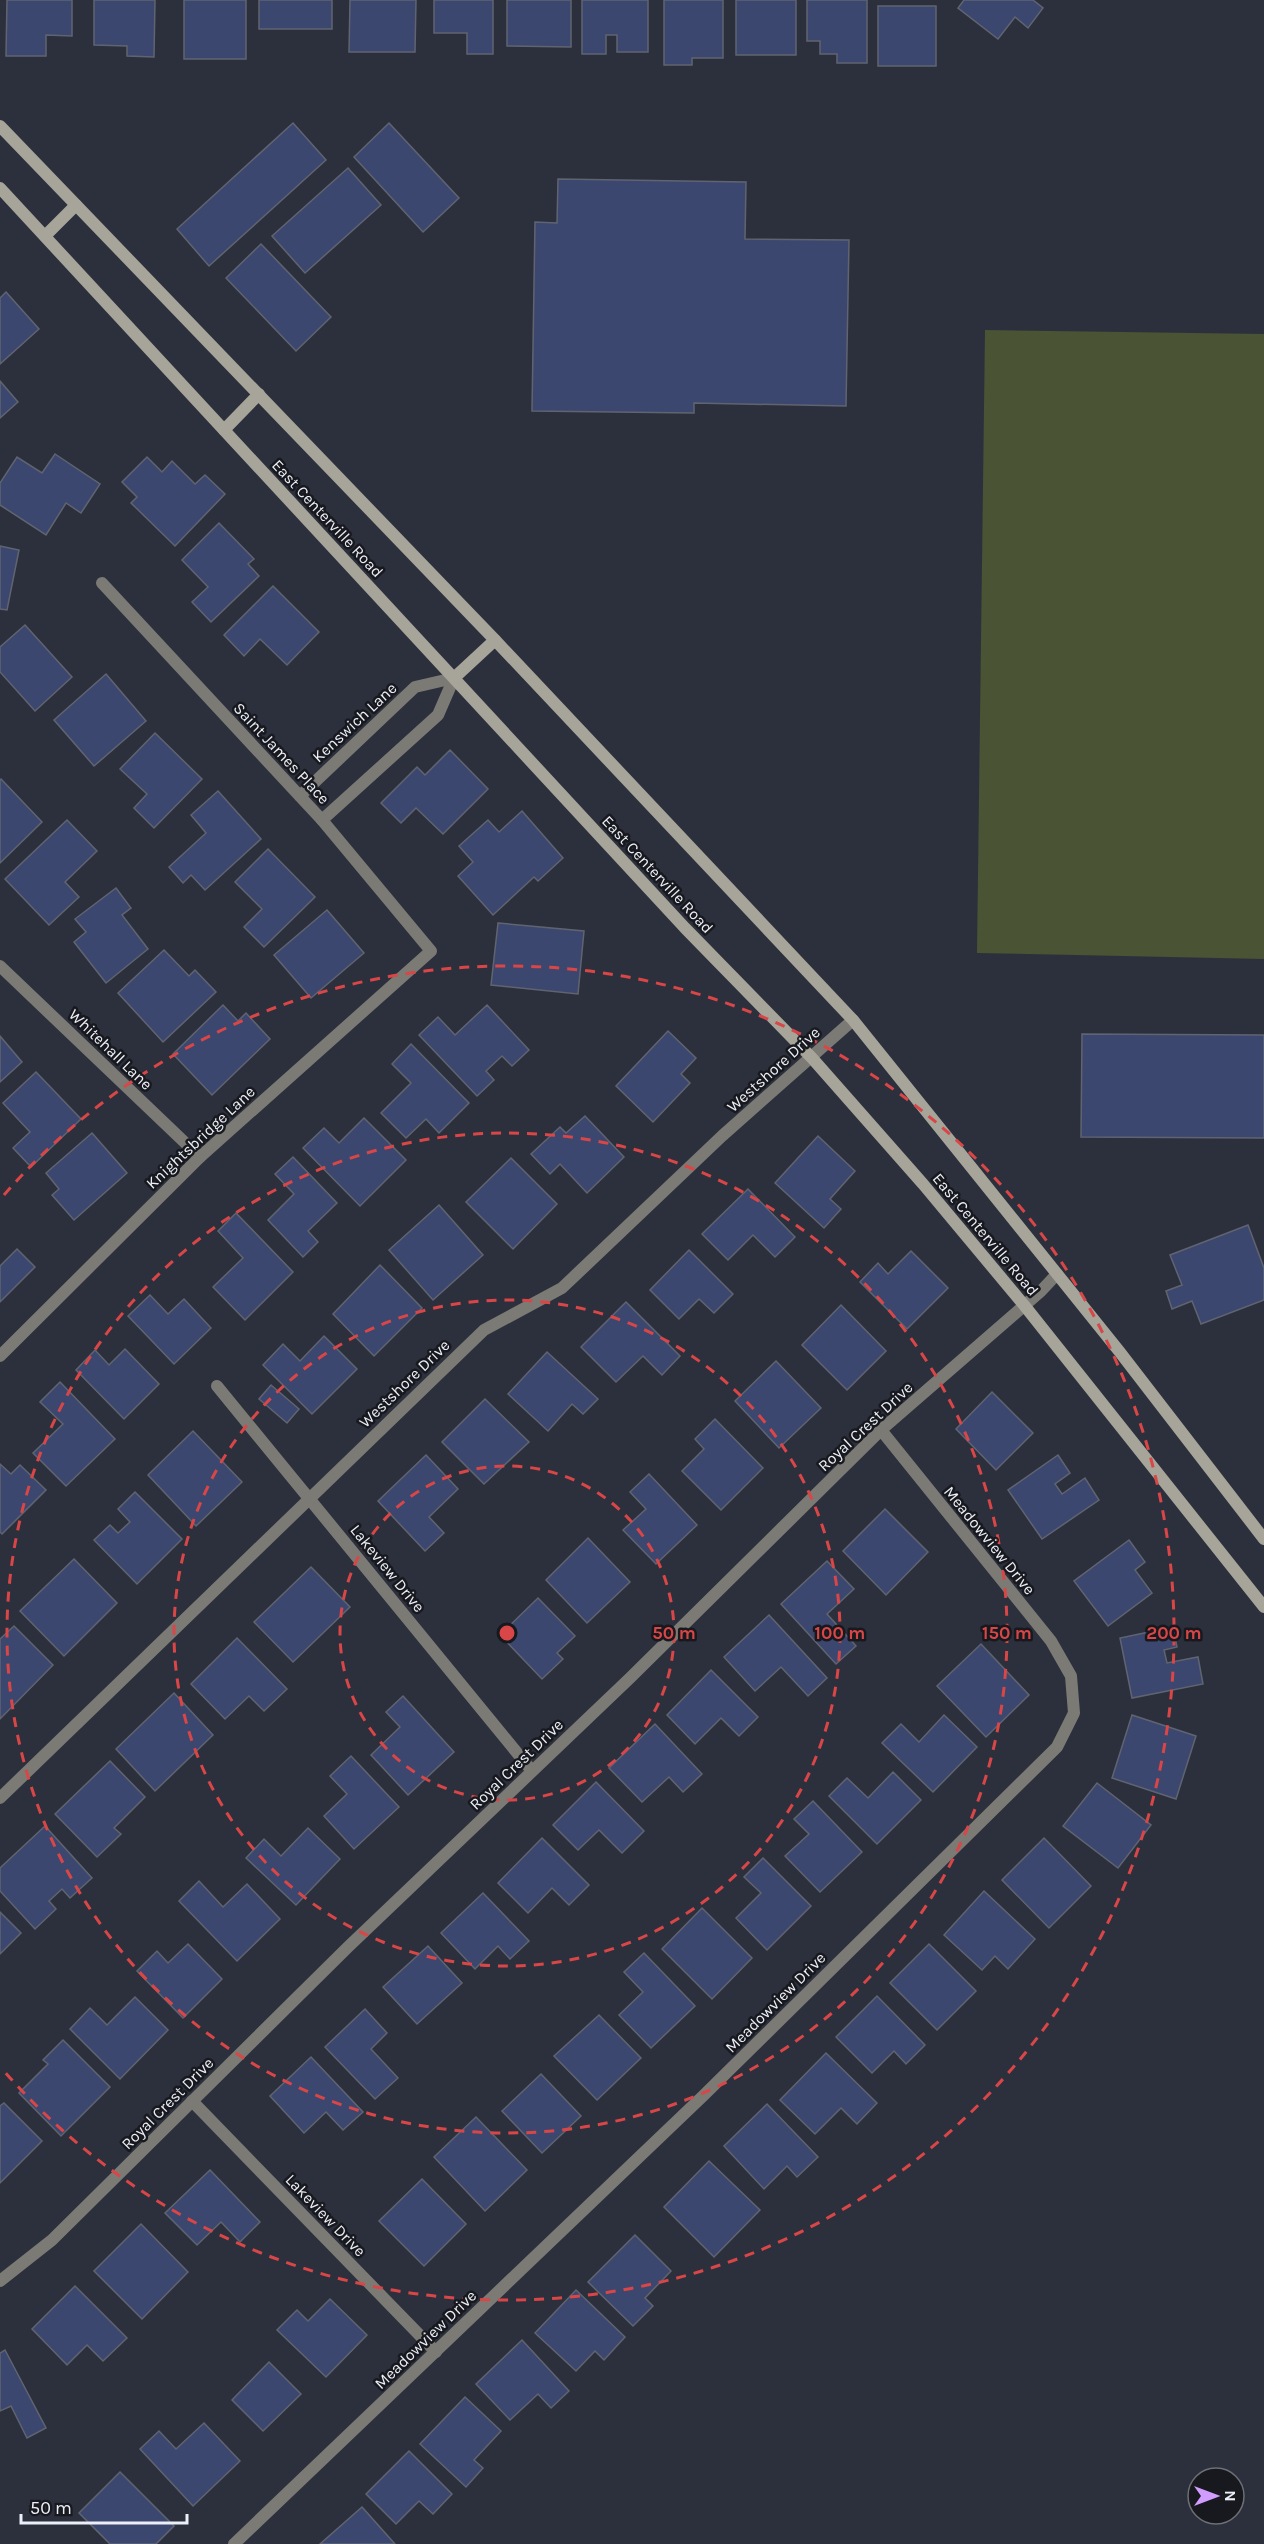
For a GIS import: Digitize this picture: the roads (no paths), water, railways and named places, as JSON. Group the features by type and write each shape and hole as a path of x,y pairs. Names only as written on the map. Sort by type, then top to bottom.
{"main road":[{"name":"East Centerville Road","path":"0,126 495,640 853,1020 1057,1274 1264,1539"},
{"name":"East Centerville Road","path":"0,188 685,928 812,1058 923,1184 1024,1305 1262,1600"},
{"path":"45,236 76,205"},
{"path":"224,430 259,394"},
{"path":"454,678 495,640"}],"street":[{"name":"Saint James Place","path":"102,583 322,820 431,951"},
{"name":"Kenswich Lane","path":"300,796 415,687 454,678"},
{"path":"322,820 438,715 454,678"},
{"name":"Knightsbridge Lane","path":"0,1356 200,1157 431,951"},
{"name":"Whitehall Lane","path":"0,966 200,1157"},
{"name":"Westshore Drive","path":"0,1798 308,1497 484,1330 562,1288 722,1136 853,1020"},
{"name":"Royal Crest Drive","path":"0,2281 52,2240 192,2101 630,1678 881,1430 1057,1274"},
{"name":"Lakeview Drive","path":"217,1386 532,1771"},
{"name":"Meadowview Drive","path":"234,2544 704,2095 1057,1747 1074,1713 1071,1676 1051,1641 881,1430"},
{"name":"Lakeview Drive","path":"192,2101 436,2352"}]}
